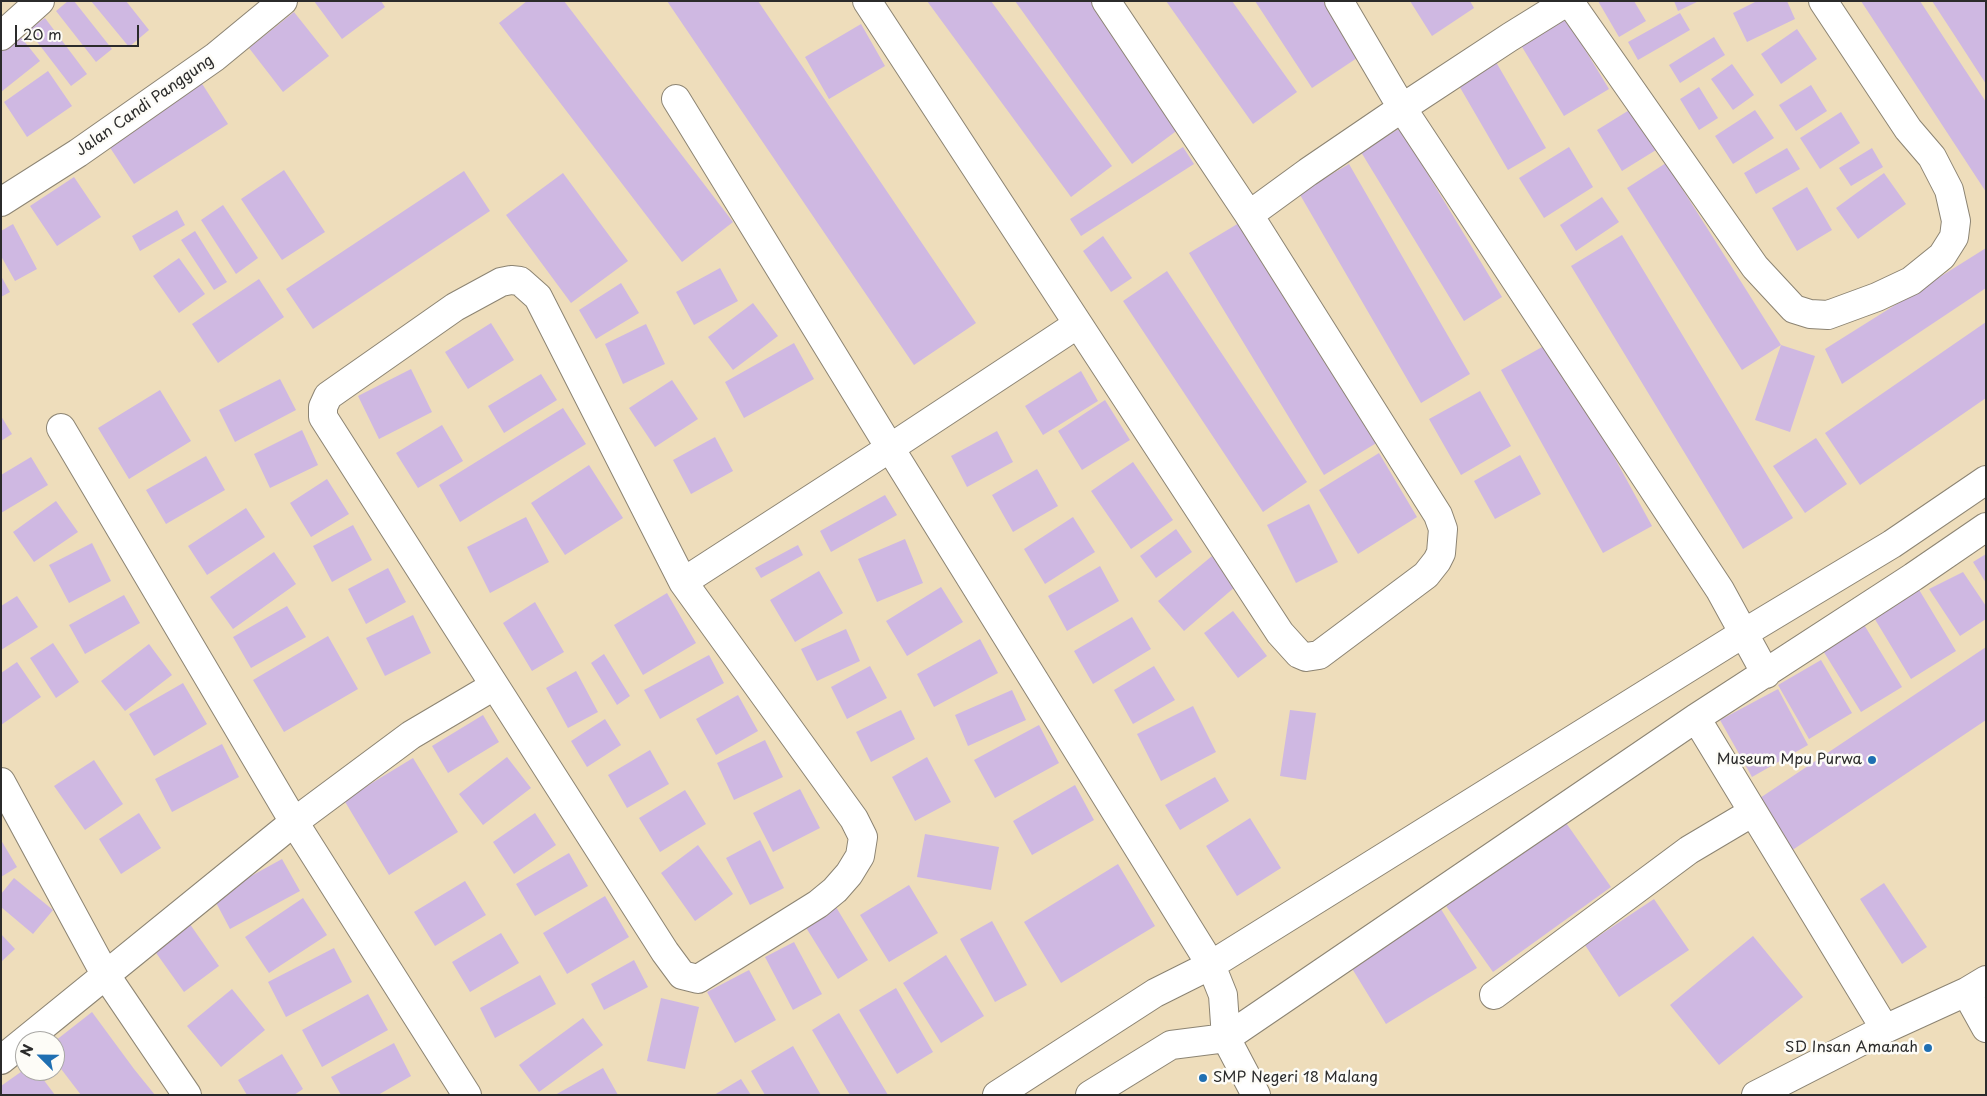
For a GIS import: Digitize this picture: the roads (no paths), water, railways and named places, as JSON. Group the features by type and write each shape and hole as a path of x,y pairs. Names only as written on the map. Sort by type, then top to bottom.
{"street":[{"path":"1,36 40,1"},
{"name":"Jalan Candi Panggung","path":"1,202 78,153 207,62 283,1"},
{"path":"867,1 1286,639 1299,654 1306,658 1319,655 1426,575 1441,553 1444,529 1432,506 1249,215 1106,1"},
{"path":"1339,1 1402,108 1720,590 1766,674"},
{"path":"1249,215 1402,108 1568,1 1755,267 1794,309 1810,314 1828,314 1877,297 1911,280 1942,256 1954,237 1956,222 1949,190 1932,158 1908,129 1823,1"},
{"path":"676,99 1211,965 1223,995 1226,1038 1256,1095"},
{"path":"510,280 520,281 538,297 682,582 854,819 863,837 860,856 849,874 835,890 818,904 698,979 682,975 664,952 326,423 323,407 328,396 455,307 502,282 510,280"},
{"path":"682,582 1078,324"},
{"path":"61,428 294,822 467,1095"},
{"path":"997,1095 1156,993 1211,965 1744,633 1892,544 1986,480"},
{"path":"1090,1095 1171,1045 1226,1038 1696,718 1914,578 1986,527"},
{"path":"1892,544 1914,578"},
{"path":"1,1060 294,822 411,735 494,686"},
{"path":"1696,718 1884,1029"},
{"path":"1,782 105,974 187,1095"},
{"path":"1494,995 1689,850 1753,812"},
{"path":"1756,1095 1884,1029 1976,986 1986,1028"}],"place":[{"name":"Museum Mpu Purwa","path":"1872,760"},
{"name":"SD Insan Amanah","path":"1928,1048"},
{"name":"SMP Negeri 18 Malang","path":"1203,1078"}]}
